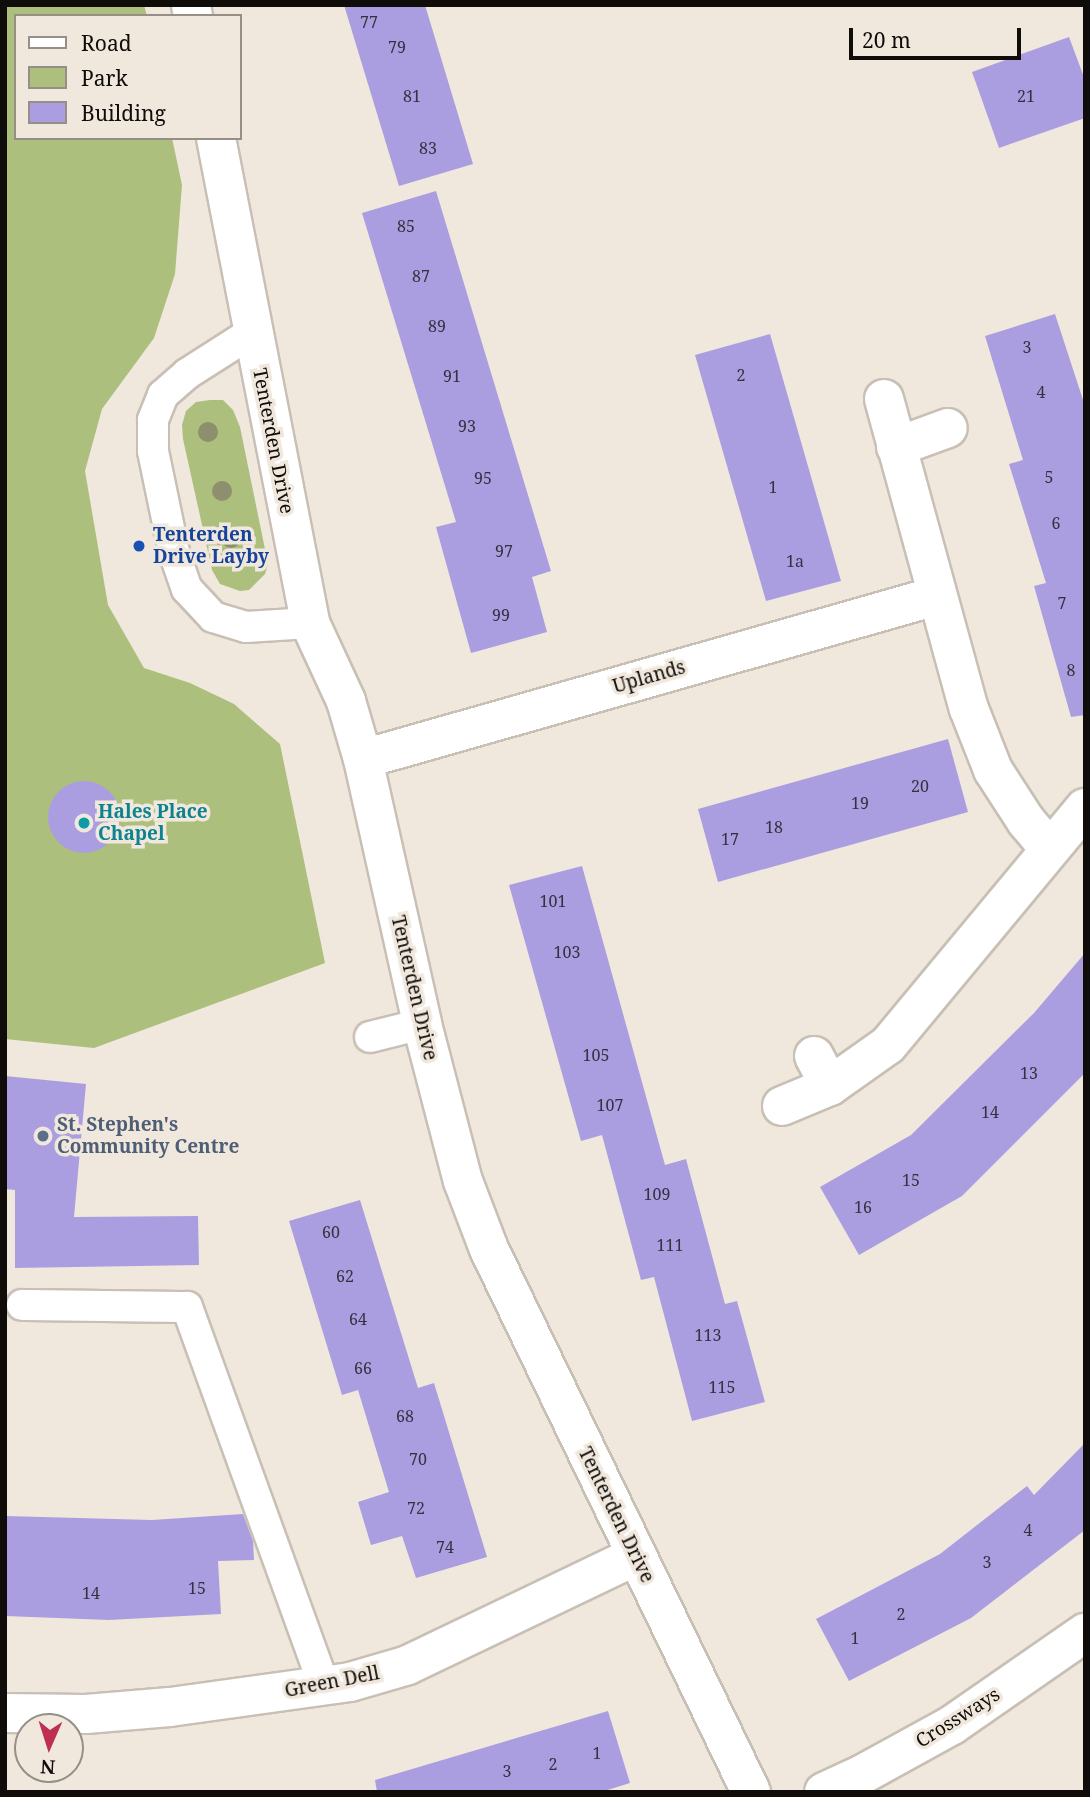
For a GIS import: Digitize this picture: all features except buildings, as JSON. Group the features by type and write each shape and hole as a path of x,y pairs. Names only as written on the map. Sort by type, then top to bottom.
{"street":[{"name":"Tenterden Drive","path":"216,140 251,333 310,623 346,701 363,759 422,1024 463,1181 489,1249 751,1792"},
{"path":"884,399 969,709 993,770 1026,821 1049,848"},
{"path":"897,447 948,428"},
{"name":"Uplands","path":"363,759 936,596"},
{"path":"782,1106 822,1071 888,1045 1049,848 1085,808"},
{"name":"Green Dell","path":"5,1713 86,1714 170,1707 324,1686 408,1665 635,1556"},
{"name":"Crossways","path":"824,1792 863,1774 952,1725 1085,1633"}],"lane":[{"path":"251,333 187,374 163,395 152,420 153,451 174,552 187,589 213,617 246,627 310,623"},
{"path":"370,1037 422,1024"},
{"path":"22,1305 187,1307 324,1686"}],"green space":[{"path":"5,5 144,5 146,14 14,14 14,140 172,140 182,185 175,274 154,338 102,409 85,471 108,605 144,668 190,683 234,704 280,744 325,963 94,1048 5,1039"},
{"path":"223,400 233,410 240,427 268,564 265,574 249,590 240,591 220,584 212,570 183,439 182,425 186,411 196,402"}],"place":[{"name":"Tenterden Drive Layby","path":"139,546"},
{"name":"Hales Place Chapel","path":"84,823"},
{"name":"St. Stephen's Community Centre","path":"43,1136"}]}
